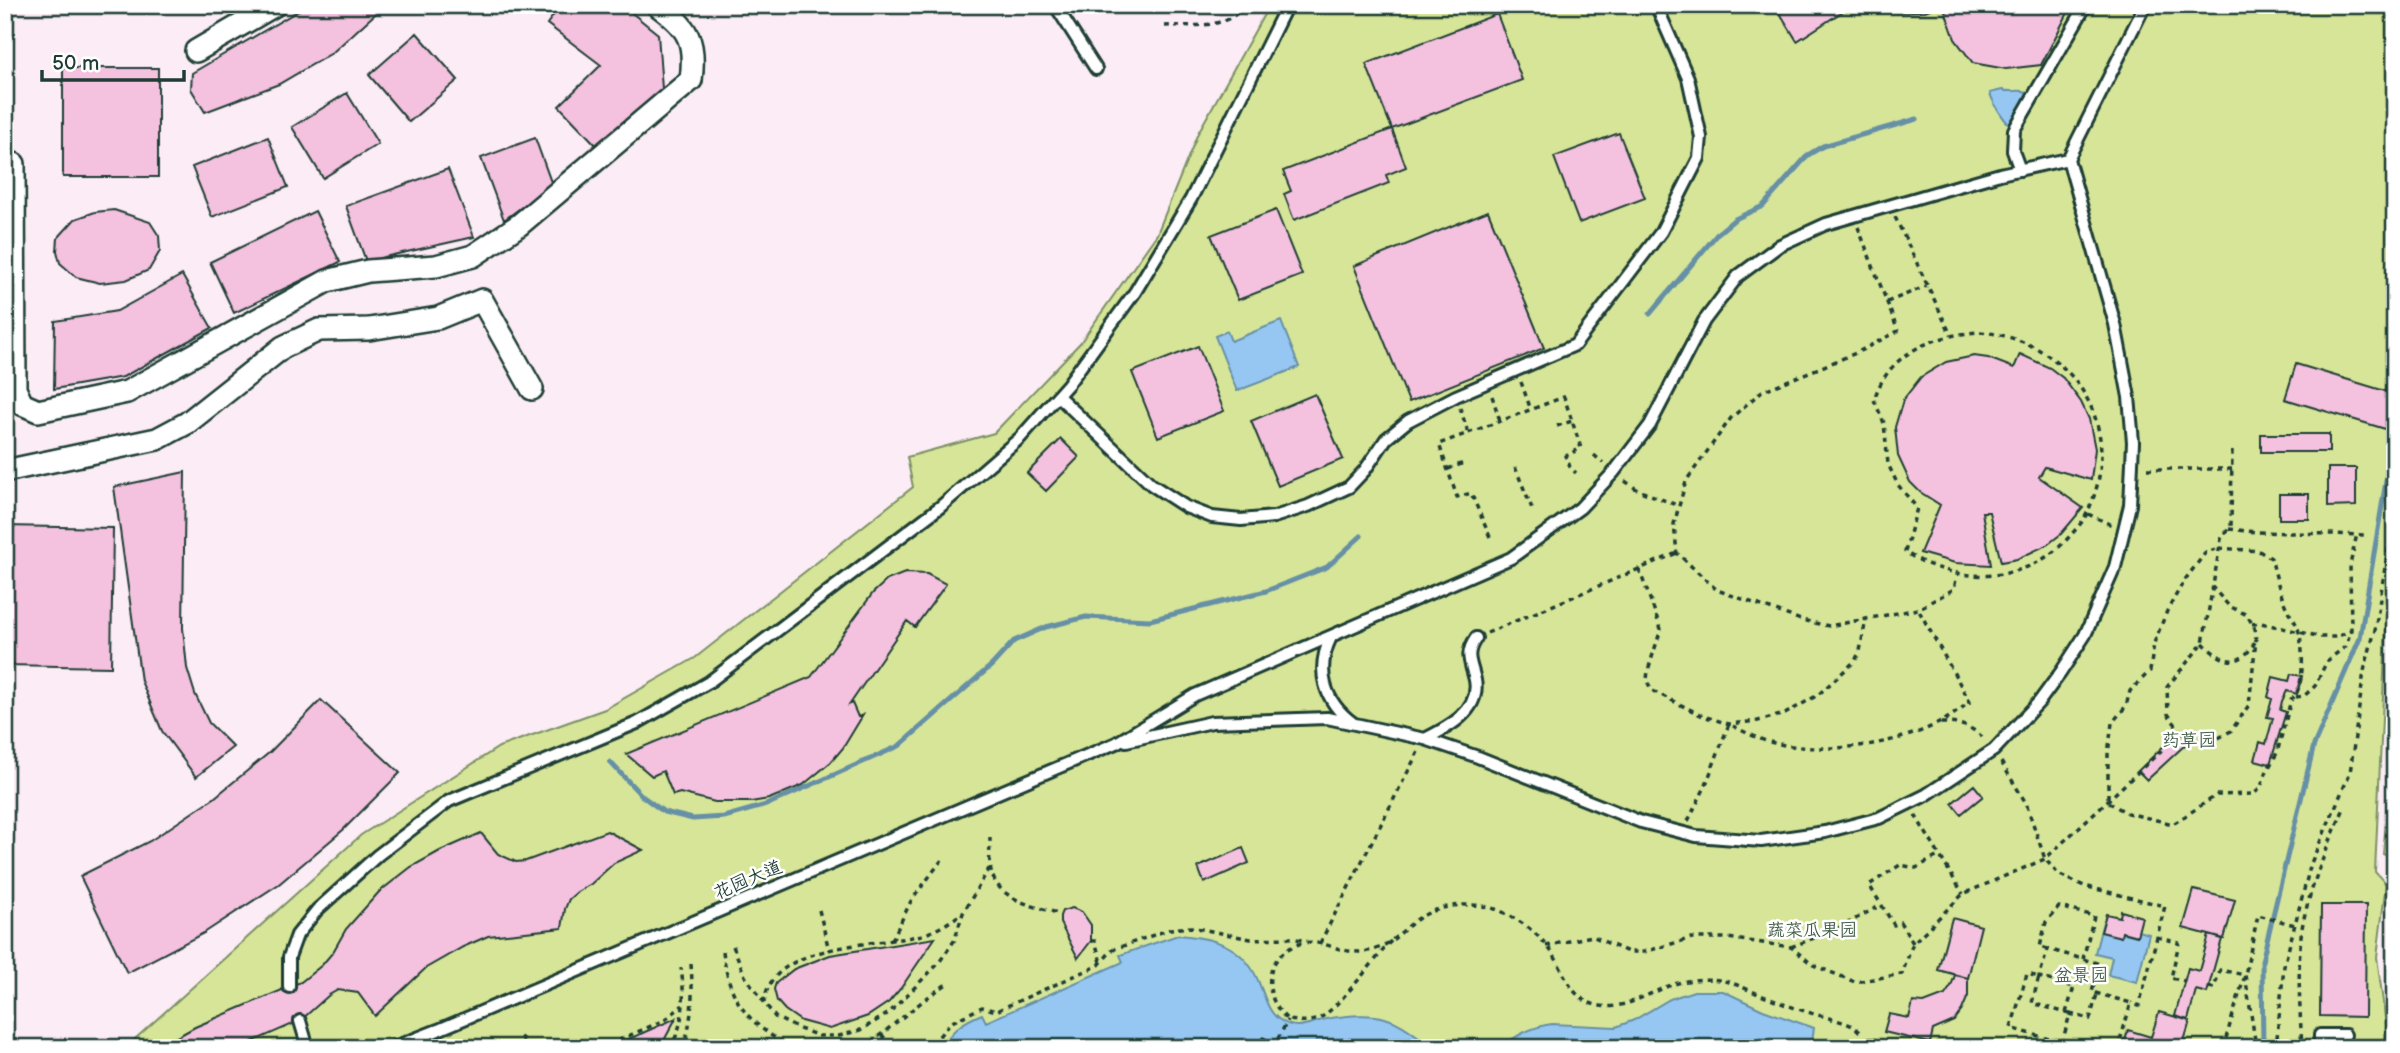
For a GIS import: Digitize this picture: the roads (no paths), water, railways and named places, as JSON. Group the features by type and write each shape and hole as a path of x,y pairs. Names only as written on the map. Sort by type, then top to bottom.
{"street":[{"path":"196,51 275,5"},
{"path":"13,164 10,238 15,389 22,404 38,411 127,392 327,281 368,271 436,266 473,256 519,225 691,80 694,57 689,34 677,19 657,5"},
{"path":"5,471 157,439 187,423 283,347 319,330 369,329 438,317 482,300 532,389"}],"lane":[{"path":"1055,5 1097,69"},
{"path":"289,987 289,957 297,935 317,910 378,855 449,801 637,723 709,682 940,508 1020,438 1058,396 1135,292 1191,199 1287,5"},
{"path":"1058,396 1152,485 1186,506 1212,517 1241,520 1274,517 1308,506 1349,487 1365,470 1386,439 1408,421 1455,396 1575,345 1661,232 1699,158 1701,137 1688,78 1656,5"},
{"path":"2020,170 2013,150 2014,130 2086,5"},
{"path":"1116,743 1212,722 1327,718 1425,739 1478,757 1641,822 1696,836 1761,841 1825,832 1879,818 1909,805 1994,750 2039,702 2085,635 2115,567 2130,505 2132,468 2129,397 2115,324 2068,159 2145,5"},
{"path":"1116,743 1195,695 1511,558 1580,508 1614,472 1650,425 1704,321 1738,276 1780,245 1826,224 2068,159"},
{"path":"1331,637 1323,658 1323,681 1338,710 1356,725"},
{"path":"1425,739 1451,725 1468,709 1476,684 1469,661 1469,648 1476,638"},
{"name":"花园大道","path":"392,1048 1116,743"},
{"path":"300,1021 308,1048"},
{"path":"2320,1048 2320,1035 2345,1035"},
{"path":"1858,1048 1875,1046"}],"water":[{"path":"2002,90 2027,92 2009,124 1990,93"},
{"path":"1281,321 1299,367 1237,391 1215,336 1227,331 1231,341"},
{"path":"2103,922 2149,934 2137,982 2108,975 2112,957 2095,953"},
{"path":"1178,935 1218,942 1239,954 1255,974 1270,1010 1287,1024 1299,1026 1337,1017 1379,1016 1398,1023 1435,1048 941,1048 958,1027 975,1017 982,1014 986,1022 1123,962 1120,955"},
{"path":"1694,991 1723,991 1763,1010 1814,1028 1811,1048 1500,1048 1524,1032 1544,1025 1616,1027 1670,999"}],"waterway":[{"path":"1650,314 1718,233 1735,219 1763,206 1808,155 1823,146 1917,119"},
{"path":"2263,1048 2262,961 2314,745 2360,638 2389,463 2395,445"},
{"path":"610,762 642,796 664,812 693,819 724,817 766,805 899,746 992,665 1014,641 1046,627 1086,617 1150,620 1266,591 1327,567 1361,536"}],"park label":[{"name":"药草园","path":"2189,740"},
{"name":"蔬菜瓜果园","path":"1812,930"},
{"name":"盆景园","path":"2081,975"}]}
